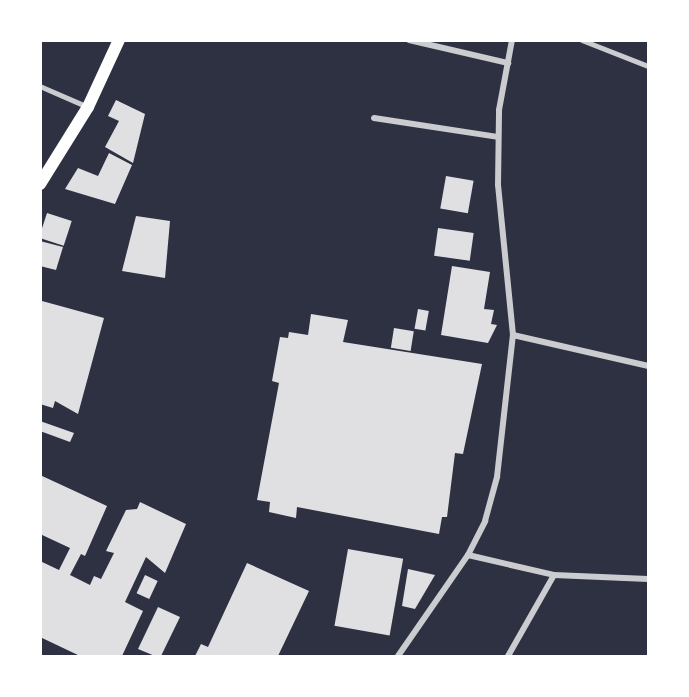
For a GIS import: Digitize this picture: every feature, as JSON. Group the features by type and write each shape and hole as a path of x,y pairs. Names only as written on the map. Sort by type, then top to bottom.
{"main road":[{"path":"40,184 88,107 119,40"}],"street":[{"path":"409,40 508,63"},
{"path":"398,657 468,555 485,521 497,477 513,335 498,185 498,137 512,40"},
{"path":"374,118 498,137"},
{"path":"513,335 648,366"},
{"path":"468,555 554,575 648,579"},
{"path":"508,657 554,575"}],"lane":[{"path":"582,40 648,66"},
{"path":"40,86 88,107"}],"building":[{"path":"116,100 145,114 133,163 105,147 119,121 108,116"},
{"path":"109,153 132,165 115,204 65,189 78,168 98,176"},
{"path":"446,176 474,181 468,213 440,208"},
{"path":"47,213 72,221 64,246 40,238"},
{"path":"136,216 170,221 165,278 122,271"},
{"path":"438,228 474,233 470,261 434,256"},
{"path":"40,241 63,247 56,270 40,266"},
{"path":"452,266 490,272 484,309 494,310 491,324 497,325 488,343 441,335"},
{"path":"42,301 104,318 78,414 55,401 53,408 40,404"},
{"path":"418,309 429,311 425,331 415,329"},
{"path":"311,314 348,320 343,342 482,364 463,454 455,453 447,517 442,517 439,534 297,507 296,518 269,512 270,502 257,500 279,383 272,381 280,337 288,338 289,332 308,335"},
{"path":"394,328 414,331 411,351 391,348"},
{"path":"40,421 74,433 70,442 40,431"},
{"path":"40,475 107,506 85,556 81,554 70,575 90,585 94,576 101,579 114,553 106,551 126,510 137,509 140,502 186,524 165,573 146,557 125,602 143,611 122,656 80,656 40,637 40,561 59,570 70,548 40,534"},
{"path":"348,549 403,559 390,636 334,626"},
{"path":"247,563 309,591 278,656 195,656 201,644 208,647"},
{"path":"408,569 435,575 415,609 402,606"},
{"path":"145,575 158,581 149,599 137,593"},
{"path":"158,607 180,617 161,656 155,656 138,649"}]}
